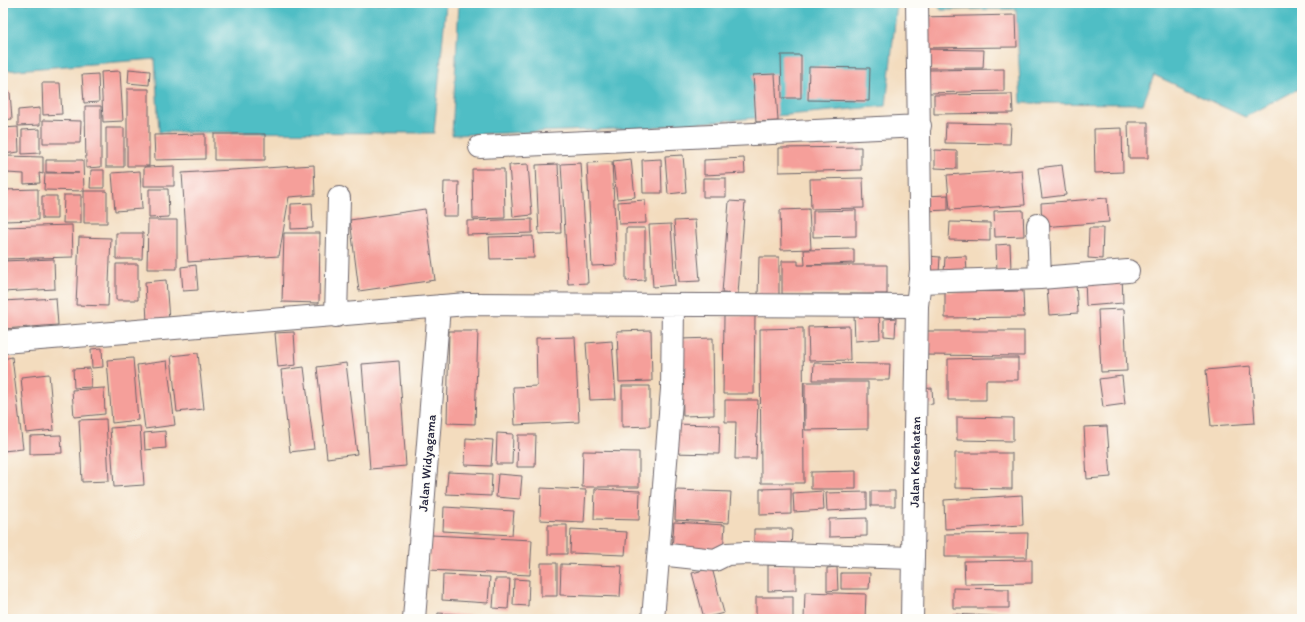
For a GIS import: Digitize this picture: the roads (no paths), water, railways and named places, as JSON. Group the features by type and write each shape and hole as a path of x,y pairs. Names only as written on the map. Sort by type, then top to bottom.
{"street":[{"name":"Jalan Kesehatan","path":"912,619 917,306 920,282 920,126 917,3"},
{"path":"480,147 920,126"},
{"path":"336,316 339,198"},
{"path":"1038,225 1040,278"},
{"path":"920,282 1040,278 1128,271"},
{"path":"3,342 336,316 467,304 917,306"},
{"path":"653,619 672,389 673,305"},
{"name":"Jalan Widyagama","path":"414,619 440,306"},
{"path":"659,554 715,560 727,554 746,553 913,558"}],"water":[{"path":"3,3 459,3 446,4 434,133 159,132 155,59 3,71"},
{"path":"459,3 897,3 886,106 644,128 452,135"},
{"path":"936,3 1302,3 1302,87 1245,117 1154,75 1143,104 1021,103 1016,9 941,10"}]}
